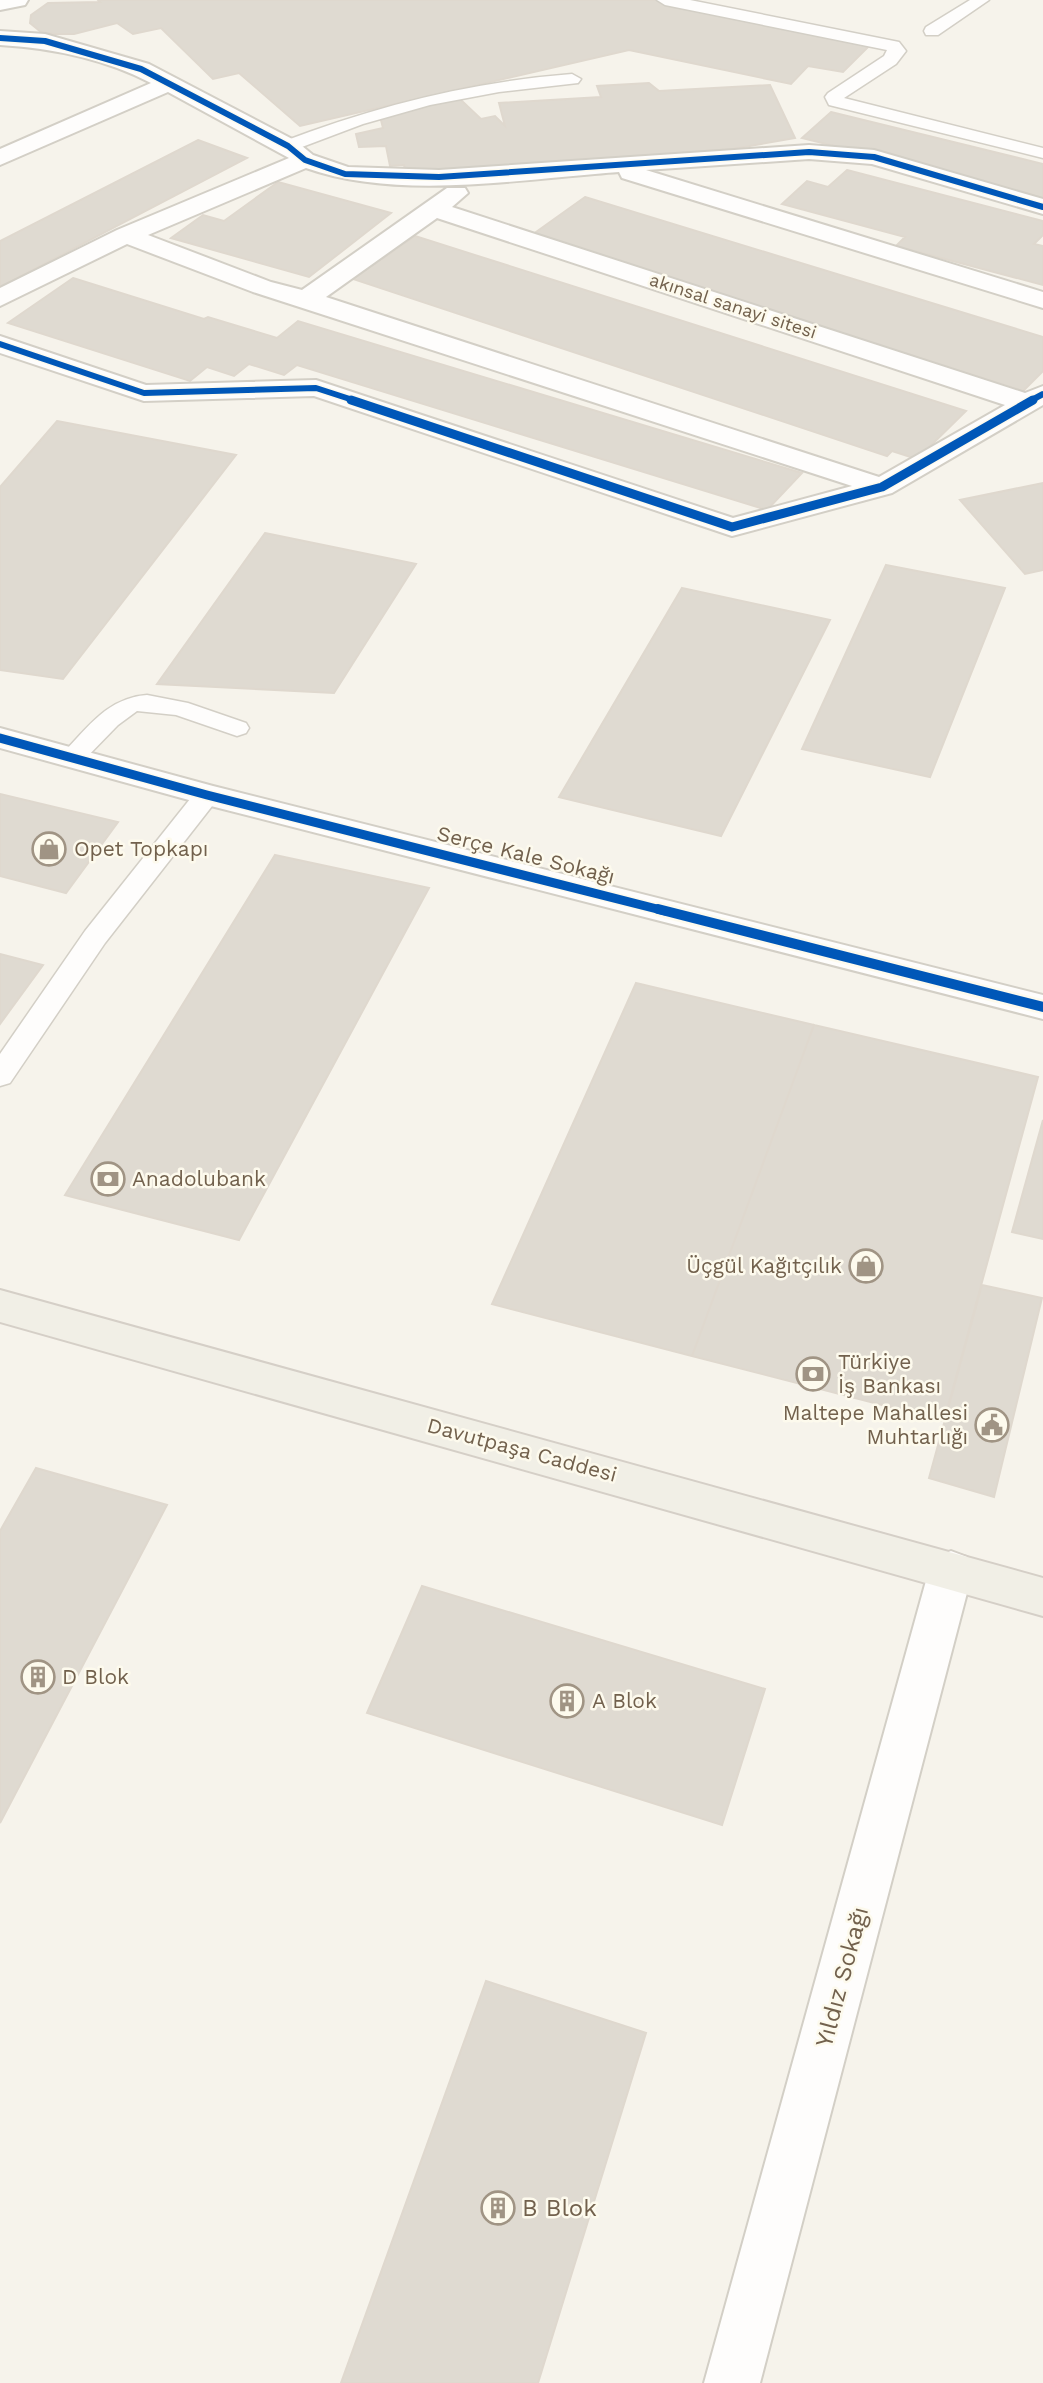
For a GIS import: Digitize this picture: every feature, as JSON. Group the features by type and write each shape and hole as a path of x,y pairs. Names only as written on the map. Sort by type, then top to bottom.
{"main road":[{"name":"Davutpaşa Caddesi","path":"0,1306 1043,1597"}],"street":[{"path":"0,4 17,0"},
{"path":"0,38 45,41 141,69 296,153 345,174 439,177 809,152 874,157 1043,207"},
{"path":"0,158 170,83"},
{"path":"0,298 296,153"},
{"path":"608,166 1043,300"},
{"path":"306,299 482,174"},
{"name":"akınsal sanayi sitesi","path":"435,209 1037,399"},
{"path":"126,235 262,287 882,487"},
{"path":"0,344 144,393 316,388 732,527 882,487 1037,399"},
{"name":"Serçe Kale Sokağı","path":"0,738 207,794 1043,1007"},
{"name":"Yıldız Sokağı","path":"732,2383 951,1570"}],"lane":[{"path":"665,0 893,46 897,51 890,60 834,97 835,100 1043,153"},
{"path":"932,32 981,0"},
{"path":"296,153 335,127 439,97 518,84 572,79"},
{"path":"72,758 124,707 141,703 187,709 237,728"},
{"path":"0,1076 95,937 207,794"}],"building":[{"path":"98,0 658,0 869,46 843,72 808,66 791,84 629,50 300,126 239,73 213,79 161,28 133,34 117,23 74,34 55,34 41,32 30,23 31,15 48,3 100,2"},
{"path":"649,83 659,91 770,85 795,138 733,149 690,152 653,160 406,174 404,165 390,166 386,146 359,147 356,134 383,128 380,116 460,99 481,119 495,116 505,126 499,103 601,97 597,86"},
{"path":"831,112 1043,164 1043,198 802,138"},
{"path":"198,140 247,158 0,287 0,241"},
{"path":"847,170 1043,221 1043,235 1034,244 1043,246 1043,285 896,246 905,237 782,204 807,181 828,187"},
{"path":"278,182 391,213 309,277 171,238 203,215 224,221"},
{"path":"585,197 1043,337 1043,371 1023,391 532,235"},
{"path":"415,236 966,411 917,459 892,451 887,456 353,279"},
{"path":"73,278 204,319 208,317 277,338 298,321 802,473 767,510 297,365 284,375 249,364 234,376 207,367 190,381 8,323"},
{"path":"57,421 236,455 63,679 0,670 0,487"},
{"path":"1043,483 1043,570 1025,574 960,500"},
{"path":"265,533 416,564 334,693 157,684"},
{"path":"886,565 1005,588 930,777 802,749"},
{"path":"682,588 830,620 721,836 559,797"},
{"name":"Opet Topkapı","path":"0,794 118,822 66,893 0,876"},
{"path":"275,855 429,888 239,1240 65,1195"},
{"path":"0,954 43,965 0,1024"},
{"path":"636,983 814,1025 692,1356 492,1304"},
{"path":"814,1025 1038,1077 944,1421 692,1356"},
{"path":"1043,1120 1043,1239 1012,1232"},
{"path":"982,1285 1042,1298 994,1497 929,1478"},
{"name":"D Blok","path":"36,1468 167,1505 0,1823 0,1531"},
{"name":"A Blok","path":"422,1586 765,1689 722,1825 367,1713"},
{"name":"B Blok","path":"486,1981 646,2033 538,2383 341,2383"}],"cycle path":[{"path":"0,38 45,41 141,69 288,146 305,160 345,174 439,177 809,152 874,157 1043,207"},
{"path":"0,344 144,393 316,388 732,527 882,487 1043,394"},
{"path":"0,738 207,795 1043,1007"}],"place":[{"name":"Opet Topkapı","path":"49,849"},
{"name":"Anadolubank","path":"108,1179"},
{"name":"Üçgül Kağıtçılık","path":"866,1266"},
{"name":"Türkiye İş Bankası","path":"813,1374"},
{"name":"Maltepe Mahallesi Muhtarlığı","path":"992,1425"},
{"name":"D Blok","path":"38,1677"},
{"name":"A Blok","path":"567,1701"},
{"name":"B Blok","path":"498,2208"}]}
